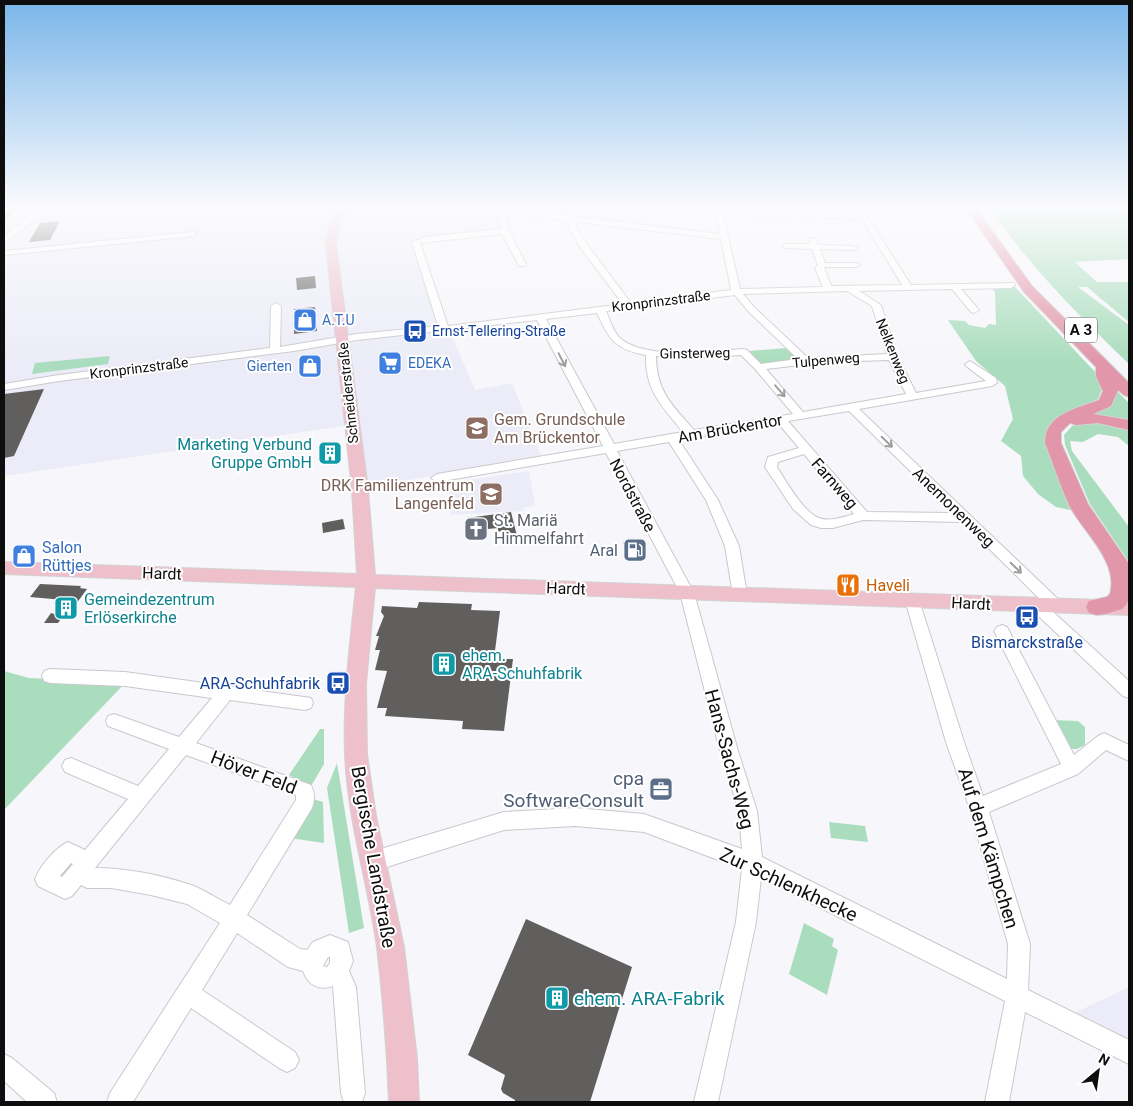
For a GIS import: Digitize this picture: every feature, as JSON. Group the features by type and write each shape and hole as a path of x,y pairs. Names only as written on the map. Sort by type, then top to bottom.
{"highway":[{"name":"A 3","path":"1008,259 1027,285 1121,372 1129,392"},
{"name":"A 3","path":"1017,259 1027,285"},
{"path":"1097,607 1114,603 1120,594 1122,564 1079,505 1054,443 1053,432 1061,422 1105,402 1111,391 1104,376 1121,372"},
{"path":"1129,424 1098,418 1080,419 1066,424 1059,434 1059,444 1083,503 1122,564 1129,580"}],"main road":[{"name":"Schneiderstraße","path":"333,259 360,490 366,582"},
{"name":"Hardt","path":"4,568 686,594 1129,608"},
{"name":"Bergische Landstraße","path":"366,582 356,684 356,754 364,816 390,947 402,1058 404,1102"}],"street":[{"path":"421,259 444,329"},
{"path":"519,259 522,264"},
{"path":"593,259 628,305"},
{"path":"728,259 737,292 805,360"},
{"path":"819,259 822,265 819,268 828,289"},
{"path":"890,259 908,287"},
{"path":"822,265 856,265"},
{"name":"Kronprinzstraße","path":"4,387 59,378 343,341 737,292 1027,285"},
{"path":"954,286 974,310"},
{"name":"Nelkenweg","path":"849,289 876,305 893,357 913,397"},
{"path":"275,350 276,306"},
{"path":"600,309 613,338 630,349 651,356 651,375 656,392 691,434"},
{"name":"Nordstraße","path":"540,317 686,594"},
{"name":"Ginsterweg","path":"651,356 743,352 759,367 801,416"},
{"name":"Tulpenweg","path":"759,367 805,360 860,356 893,357"},
{"name":"Am Brückentor","path":"437,478 992,383 992,380 970,364"},
{"name":"Anemonenweg","path":"852,408 1056,606"},
{"name":"Farnweg","path":"780,420 863,516 964,518"},
{"path":"672,439 712,500 732,546 740,595"},
{"path":"806,450 772,460 771,467 803,512 814,522 823,523 863,516"},
{"name":"Hans-Sachs-Weg","path":"686,594 729,751 748,811 753,863 746,922 706,1102"},
{"name":"Auf dem Kämpchen","path":"912,600 955,742 978,807 1019,944 1017,994 997,1102"},
{"path":"1037,606 1129,691"},
{"path":"1002,631 1072,768"},
{"path":"50,676 125,679 305,703"},
{"path":"226,693 83,868 87,878 111,878 151,885 190,895 234,919 296,959 313,962 312,967 315,974 322,978 329,978 338,971 345,987 353,1093"},
{"name":"Höver Feld","path":"114,721 305,791 305,802 242,902 234,919"},
{"path":"978,807 1072,768 1104,741 1129,753"},
{"path":"71,766 142,796"},
{"name":"Zur Schlenkhecke","path":"374,861 504,822 575,817 644,823 753,863 1017,994 1129,1052"},
{"path":"119,1102 234,919"},
{"path":"188,993 287,1060"},
{"path":"4,1066 45,1102"}],"shaded area":[{"path":"4,259 422,259 475,390 512,383 542,458 366,487 357,424 4,476"},
{"name":"DRK Familienzentrum Langenfeld","path":"529,471 535,506 524,507 524,511 451,515 447,483"},
{"path":"1129,987 1129,1045 1070,1015"}],"green space":[{"path":"1028,259 1129,259 1075,262 1097,282 1129,282 1129,322 1087,287 1078,287 1129,325 1129,364 1073,308"},
{"path":"1014,286 1097,374 1102,389 1098,399 1058,420 1049,431 1075,511 1056,507 1038,494 1023,476 1021,456 1001,441 1013,419 1005,386 976,361 948,320 965,321 969,325 985,328 989,324 996,325 995,292 992,287"},
{"path":"787,348 795,356 793,359 761,364 749,351"},
{"path":"110,356 108,364 32,374 35,363"},
{"path":"1116,390 1129,403 1129,422 1086,415 1109,402 1115,395"},
{"path":"1085,421 1129,427 1129,446 1118,437 1098,434 1083,442 1070,441 1072,451 1129,527 1129,562 1090,504 1065,445 1064,435 1072,426"},
{"path":"4,671 29,678 126,682 4,810"},
{"path":"1051,720 1078,721 1085,727 1085,745 1077,749 1066,749"},
{"path":"320,729 324,729 324,764 311,786 289,775"},
{"path":"337,763 364,928 349,933 327,788"},
{"path":"313,799 323,802 324,843 289,838"},
{"path":"829,822 865,826 868,842 831,838"},
{"path":"804,923 834,939 832,946 838,950 827,995 789,974"}],"building":[{"path":"315,276 316,288 297,290 296,278"},
{"name":"A.T.U","path":"315,307 317,331 294,334 294,309"},
{"path":"44,389 14,456 4,458 4,394"},
{"name":"St. Mariä Himmelfahrt","path":"511,512 519,544 502,545 501,531 498,532 498,528 467,531 467,518"},
{"path":"343,519 345,529 323,533 322,523"},
{"name":"Aral","path":"638,539 645,552 630,556 623,542"},
{"name":"Gemeindezentrum Erlöserkirche","path":"40,584 81,586 80,588 87,589 68,615 64,615 58,623 44,623 51,613 54,614 64,600 30,597"},
{"name":"ehem. ARA-Schuhfabrik","path":"419,602 472,604 471,610 500,611 494,659 513,659 504,731 462,729 463,721 385,716 387,708 377,708 387,671 375,670 380,650 375,650 379,636 376,636 384,616 381,612 382,606 417,608"},
{"name":"ehem. ARA-Fabrik","path":"526,919 632,967 590,1102 515,1102 515,1100 503,1093 501,1089 505,1075 468,1055"}],"place":[{"name":"A.T.U","path":"305,320"},
{"name":"Ernst-Tellering-Straße","path":"415,331"},
{"name":"EDEKA","path":"390,363"},
{"name":"Gierten","path":"310,366"},
{"name":"Gem. Grundschule Am Brückentor","path":"477,428"},
{"name":"Marketing Verbund Gruppe GmbH","path":"330,453"},
{"name":"DRK Familienzentrum Langenfeld","path":"491,494"},
{"name":"St. Mariä Himmelfahrt","path":"476,529"},
{"name":"Aral","path":"635,550"},
{"name":"Salon Rüttjes","path":"24,556"},
{"name":"Haveli","path":"848,585"},
{"name":"Gemeindezentrum Erlöserkirche","path":"66,608"},
{"name":"Bismarckstraße","path":"1027,617"},
{"name":"ehem. ARA-Schuhfabrik","path":"444,664"},
{"name":"ARA-Schuhfabrik","path":"338,683"},
{"name":"cpa SoftwareConsult","path":"661,789"},
{"name":"ehem. ARA-Fabrik","path":"557,998"}]}
